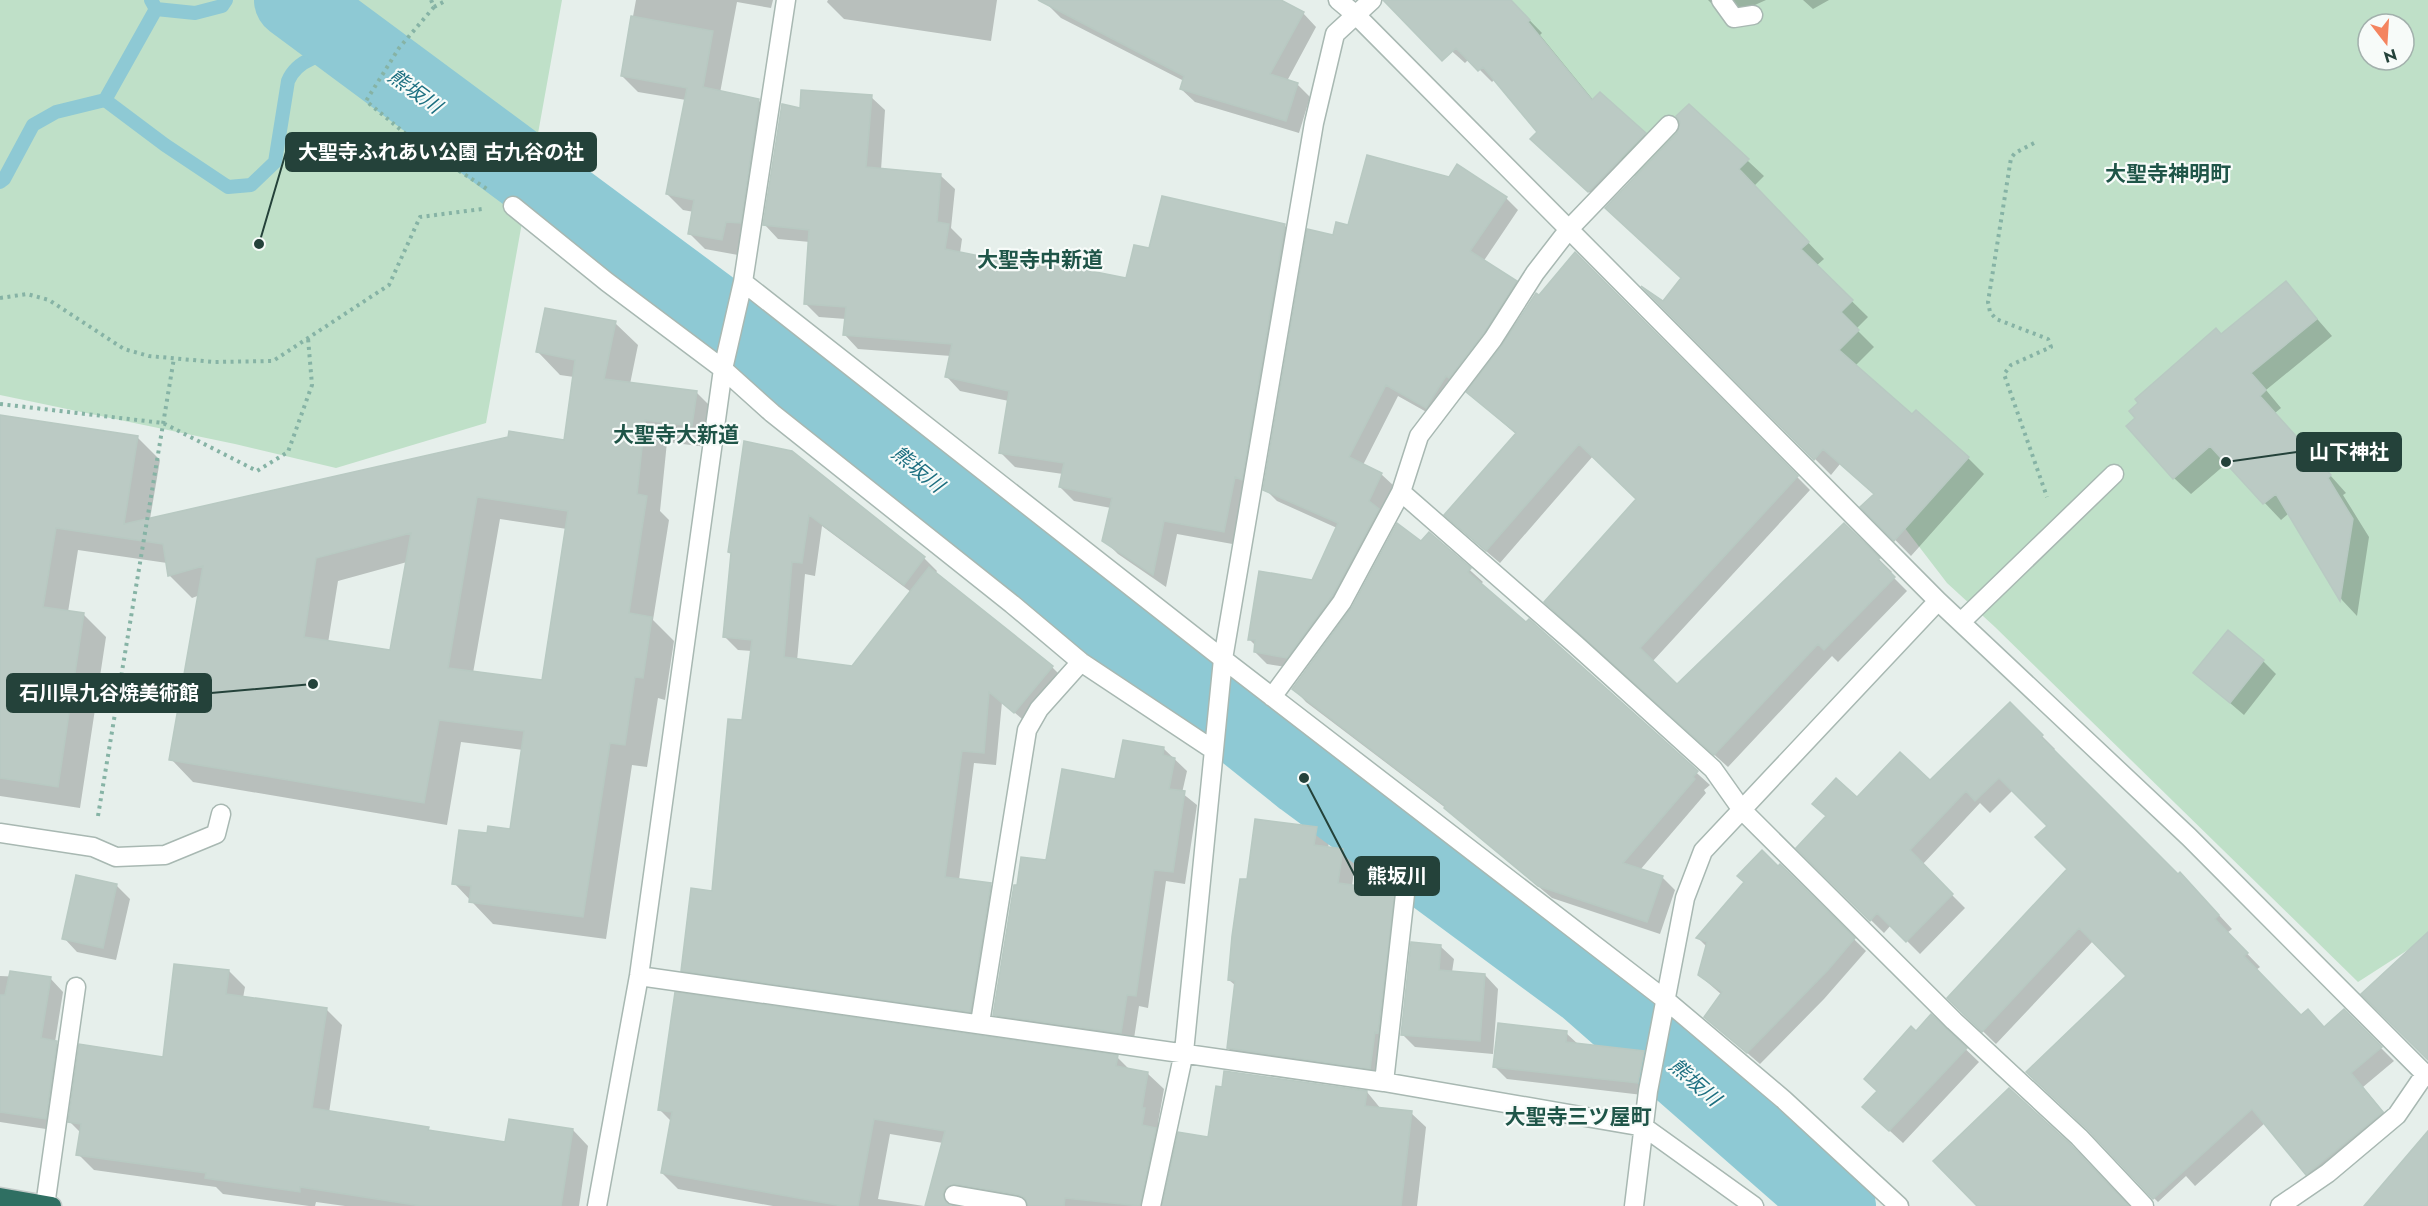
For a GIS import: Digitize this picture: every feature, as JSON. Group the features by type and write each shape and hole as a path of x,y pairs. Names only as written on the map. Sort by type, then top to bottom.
{"highway":[{"path":"0,1197 47,1206"}],"street":[{"path":"597,1206 639,976 723,369 743,282 786,0"},
{"path":"1338,0 1356,15 1938,601 2189,837 2427,1075 2397,1115 2328,1173 2280,1206"},
{"path":"1151,1206 1184,1052 1212,749 1223,659 1314,123 1335,34 1372,0"},
{"path":"1721,0 1734,18 1754,15"},
{"path":"1272,697 1342,602 1401,492 1419,436 1493,339 1535,273 1569,229 1669,125"},
{"path":"513,206 607,282 723,369 772,413 1012,604 1081,662 1212,749"},
{"path":"743,282 1223,659 1666,1002 1782,1100 1899,1206"},
{"path":"1960,622 2114,474"},
{"path":"1401,492 1713,769 1742,810 1954,1021 2079,1137 2144,1206"},
{"path":"1634,1206 1648,1091 1685,898 1703,851 1938,601"},
{"path":"980,1023 1027,730 1039,710 1081,662"},
{"path":"0,833 93,847 116,857 165,855 216,834 221,814"},
{"path":"1384,1082 1406,894"},
{"path":"639,976 1384,1082 1644,1127 1754,1206"},
{"path":"47,1206 76,987"},
{"path":"954,1195 1017,1206"}],"path":[{"path":"431,0 434,7"},
{"path":"447,0 434,7 399,48 366,100 417,144 513,206"},
{"path":"2034,143 2015,153 2011,158 1988,302 1990,312 1996,319 2048,339 2051,346 2011,365 2004,374 2058,528"},
{"path":"0,298 27,294 49,300 124,349 149,356 214,362 273,361 388,285 420,217 513,206"},
{"path":"0,404 163,423 257,471 288,452 312,385 308,338"},
{"path":"93,847 174,357"}],"green space":[{"path":"0,0 562,0 486,423 336,468 235,444 0,395"},
{"path":"1505,0 2428,0 2428,937 2358,982 1995,627 1947,583 1507,10"}],"building":[{"path":"1038,0 1281,0 1304,12 1270,74 1298,83 1286,121 1180,89 1184,76"},
{"path":"1383,0 1511,0 1530,20 1528,22 1592,100 1600,92 1646,133 1588,192 1530,139 1537,132 1483,67 1478,71 1456,48 1442,61"},
{"path":"631,16 713,31 703,87 759,99 741,223 726,222 722,240 688,234 694,200 666,194 687,88 621,76"},
{"path":"801,90 872,95 866,167 941,174 937,222 949,224 945,249 1039,268 1041,261 1126,278 1134,245 1149,248 1162,196 1285,224 1242,480 1235,477 1224,532 1164,521 1153,575 1102,541 1112,498 1059,487 1064,463 999,453 1009,391 945,377 952,344 843,335 846,307 804,304 809,230 763,225 782,104 800,108"},
{"path":"1689,104 1749,159 1739,169 1809,242 1801,249 1853,300 1841,312 1859,330 1839,350 1912,414 1916,410 1969,457 1894,541 1860,507 1874,494 1823,449 1814,460 1641,286 1663,301 1681,278 1605,208 1677,133 1680,122 1676,116"},
{"path":"1367,155 1449,177 1457,164 1507,197 1470,251 1517,281 1484,333 1449,378 1446,376 1426,408 1386,385 1349,457 1382,473 1369,501 1379,509 1332,596 1287,658 1254,652 1255,640 1248,640 1259,571 1312,580 1338,523 1263,490 1307,229 1333,235 1336,222 1348,225"},
{"path":"1575,252 1798,476 1640,648 1677,684 1844,523 1880,558 1878,560 1895,577 1824,650 1818,644 1714,755 1544,602 1636,499 1579,444 1486,551 1444,515 1516,433 1466,392 1502,345 1536,293 1539,295"},
{"path":"2286,281 2317,319 2251,373 2266,390 2260,396 2331,475 2328,478 2353,519 2340,601 2276,494 2263,504 2210,446 2173,479 2126,426 2135,418 2129,411 2138,403 2135,399 2216,328 2221,334"},
{"path":"545,308 616,321 604,379 697,391 692,426 645,420 637,494 647,496 629,613 652,617 643,678 635,677 625,745 610,743 583,917 469,902 471,886 452,884 459,830 487,833 488,826 510,829 524,731 439,720 424,803 169,760 203,566 168,576 163,544 56,528 43,607 84,613 58,787 0,778 0,415 138,436 124,524 508,437 509,431 564,440 575,360 536,352","holes":["477,497 568,511 542,680 448,668","411,533 390,650 304,637 316,558"]},
{"path":"744,441 792,451 925,557 904,585 809,515 802,563 792,562 784,657 852,666 929,567 1053,666 1014,713 989,692 984,753 962,751 945,877 991,883 970,1012 681,971 691,888 712,891 728,719 742,720 752,640 723,637 731,553 728,552"},
{"path":"1397,523 1421,541 1429,532 1471,568 1468,572 1526,622 1529,619 1698,771 1693,777 1695,779 1623,863 1663,876 1647,922 1538,886 1444,808 1445,806 1292,689 1352,607"},
{"path":"2228,630 2264,660 2230,703 2193,673"},
{"path":"2010,702 2043,735 2041,737 2178,874 2180,872 2219,915 2215,919 2248,953 2244,956 2301,1015 2308,1009 2324,1027 2344,1009 2382,1047 2351,1073 2383,1112 2306,1175 2252,1109 2153,1199 2087,1129 2026,1072 2126,976 2079,928 1982,1032 1947,998 2067,869 2035,837 2047,826 1999,778 1975,801 1966,791 1910,850 1953,894 1906,942 1877,913 1870,921 1796,848 1826,816 1812,804 1836,778 1857,797 1900,752 1930,780"},
{"path":"1123,740 1164,747 1163,755 1175,758 1169,789 1185,791 1173,872 1154,870 1136,996 1127,995 1121,1033 993,1015 1014,885 1017,885 1021,857 1046,860 1062,769 1115,779"},
{"path":"1255,819 1317,827 1314,845 1343,849 1338,883 1395,891 1378,1033 1375,1032 1370,1069 1227,1048 1235,981 1228,980 1232,936 1240,879 1247,879"},
{"path":"1762,850 1778,866 1780,864 1855,938 1828,970 1747,1053 1704,1017 1722,992 1698,975 1707,942 1696,938 1744,882 1737,876"},
{"path":"76,875 117,884 103,948 62,939"},
{"path":"2428,932 2428,1060 2361,994"},
{"path":"1411,942 1441,945 1439,970 1485,974 1480,1041 1401,1035"},
{"path":"174,964 229,970 226,994 327,1008 312,1108 505,1142 509,1119 573,1129 561,1206 421,1206 300,1187 300,1192 205,1178 206,1173 76,1155 81,1124 68,1122 79,1044 163,1057"},
{"path":"10,971 51,977 41,1038 57,1041 46,1119 0,1112 0,995 5,995"},
{"path":"675,992 1118,1055 1116,1066 1148,1072 1142,1108 1145,1108 1142,1125 1156,1128 1140,1206 1065,1198 1064,1206 1028,1206 1025,1198 1019,1195 955,1184 946,1187 943,1194 946,1203 952,1206 925,1206 945,1131 874,1119 858,1206 842,1206 661,1173 672,1112 658,1110"},
{"path":"1931,1014 1967,1048 1889,1131 1862,1107 1877,1091 1864,1079 1911,1026 1916,1031"},
{"path":"1498,1023 1567,1031 1566,1042 1644,1051 1638,1083 1493,1067"},
{"path":"1224,1071 1367,1091 1365,1106 1412,1111 1401,1206 1162,1206 1178,1132 1208,1137 1216,1086 1222,1087"},
{"path":"2009,1088 2071,1145 2129,1206 1977,1206 1933,1161"},
{"path":"2428,1131 2428,1206 2364,1206"}],"waterway":[{"path":"105,100 156,9 151,0"},
{"path":"156,9 195,13 222,6 226,0"},
{"name":"熊坂川","path":"293,0 822,392 1304,778 1587,987 1837,1206"},
{"path":"0,182 4,179 33,125 56,112 105,100 165,145 228,187 251,185 275,162 288,81 293,72 308,60 356,48"}],"place":[{"name":"大聖寺ふれあい公園 古九谷の社","path":"259,244"},
{"name":"山下神社","path":"2226,462"},
{"name":"石川県九谷焼美術館","path":"313,684"},
{"name":"熊坂川","path":"1304,778"}],"district":[{"name":"大聖寺神明町","path":"2168,174"},
{"name":"大聖寺中新道","path":"1040,260"},
{"name":"大聖寺大新道","path":"676,435"},
{"name":"大聖寺三ツ屋町","path":"1578,1117"}]}
